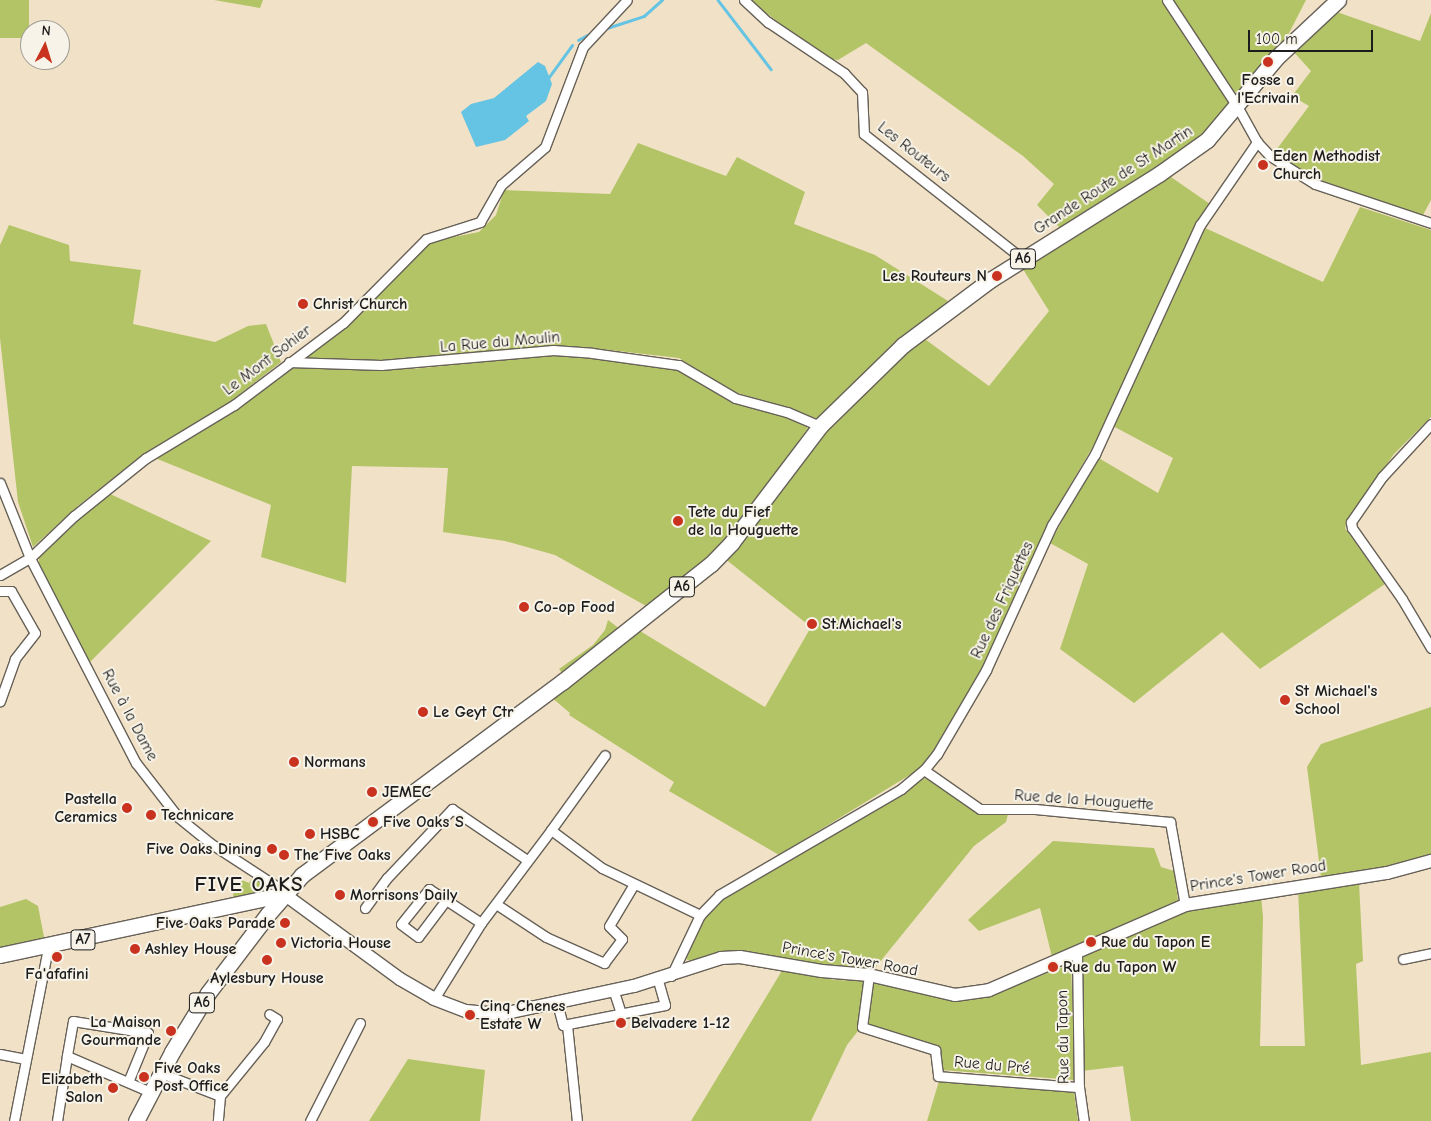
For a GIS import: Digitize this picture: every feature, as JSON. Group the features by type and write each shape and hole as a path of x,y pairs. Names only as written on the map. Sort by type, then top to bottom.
{"main road":[{"name":"Grande Route de St Martin","path":"820,426 903,344 942,312 1159,174 1207,140 1238,106 1276,58 1338,0"},
{"name":"A6","path":"136,1121 150,1092 208,993 268,914 302,875 562,682 711,564 732,542 820,426"},
{"name":"Prince's Tower Road","path":"284,894 400,979 434,999 451,1007 489,1014 517,1013 665,978 722,958 740,957 822,971 869,975 931,991 971,993 1008,983 1184,905 1387,873 1431,862"},
{"name":"A7","path":"0,955 48,947 284,894"},
{"path":"255,899 266,903 268,914"}],"street":[{"name":"Le Mont Sohier","path":"0,576 30,558 74,516 124,474 234,405 288,362 343,323 426,239 480,222 501,185 546,147 583,47 598,28 627,0"},
{"name":"Les Routeurs","path":"744,0 768,22 844,73 862,92 864,134 1023,259"},
{"path":"1167,0 1238,106 1257,142 1270,156 1315,184 1431,223"},
{"name":"Rue des Friquettes","path":"665,978 700,915 719,895 901,789 924,770 938,754 986,670 1052,525 1095,454 1200,226 1257,142"},
{"name":"La Rue du Moulin","path":"288,362 381,365 554,350 592,353 678,365 735,398 787,412 820,426"},
{"path":"1431,424 1382,477 1351,522 1352,528 1431,648"},
{"name":"Rue à la Dame","path":"0,483 30,558 136,763 178,817 280,888 284,894"},
{"path":"0,591 11,591 35,633 15,659 0,701"},
{"path":"434,999 481,923 605,755"},
{"name":"Rue de la Houguette","path":"924,770 980,809 1035,809 1170,822 1184,905"},
{"path":"365,908 387,878 452,809 527,860"},
{"path":"551,830 602,868 700,915"},
{"path":"496,904 546,937 604,963 622,939 609,926 634,884"},
{"path":"446,900 418,937 401,924 428,888 481,923"},
{"path":"14,1121 48,947"},
{"name":"Rue du Tapon","path":"1077,952 1079,1087 1084,1121"},
{"path":"1403,959 1431,953"},
{"name":"Rue du Pré","path":"869,975 862,1027 935,1050 938,1076 1079,1087"},
{"path":"557,1003 563,1026 665,1006 665,978"},
{"path":"616,995 621,1014"},
{"path":"218,1121 220,1096 264,1042 277,1019 269,1014"},
{"path":"57,1121 73,1021 148,1033 128,1082"},
{"path":"310,1121 360,1023"},
{"path":"567,1025 577,1121"},
{"path":"0,1054 26,1059"},
{"path":"67,1056 150,1092"},
{"path":"161,1073 220,1096"}],"green space":[{"path":"0,0 29,0 29,20 20,20 20,38 0,38"},
{"path":"214,0 263,0 260,8"},
{"path":"750,0 1163,0 1194,52 1233,104 1199,141 1061,229 1037,205 1054,184 1023,156 866,43 838,60 824,58"},
{"path":"1172,0 1306,0 1287,37 1241,92 1234,92"},
{"path":"1334,11 1420,41 1431,13 1431,200 1423,215 1320,182 1274,153 1309,106 1292,96 1311,71 1292,50"},
{"path":"638,143 726,176 737,157 805,192 794,224 875,255 948,301 889,352 822,417 815,418 726,389 679,358 583,347 548,346 420,359 363,361 303,358 367,308 418,252 433,241 479,232 496,215 504,190 610,194"},
{"path":"1168,175 1210,204 1102,431 1049,521 983,670 926,765 779,855 669,791 674,782 569,715 570,713 551,697 640,631 765,707 811,627 724,558 824,430 922,337 989,386 1049,311 1021,266"},
{"path":"1360,207 1431,230 1431,417 1394,454 1349,518 1345,528 1385,584 1260,669 1222,632 1134,703 1060,649 1088,564 1050,543 1097,457 1158,493 1173,458 1111,425 1203,227 1323,282"},
{"path":"9,225 69,245 70,261 141,270 133,324 215,342 248,326 266,324 281,362 227,404 143,455 79,505 33,547 18,502 0,338 0,245"},
{"path":"555,355 590,356 673,368 734,400 791,417 808,428 723,548 648,607 555,555 505,541 443,532 448,468 352,466 346,583 261,557 271,505 155,458 289,366 412,369"},
{"path":"108,493 211,541 90,662 39,565 39,556"},
{"path":"608,620 620,629 563,674 559,669 593,645 605,630"},
{"path":"1431,707 1431,857 1386,869 1321,877 1307,767 1321,744"},
{"path":"925,778 978,812 1008,814 1006,822 974,846 875,968 811,964 733,951 690,961 686,959 707,914 722,898"},
{"path":"1053,841 1154,848 1161,867 1174,871 1178,901 1052,957 1040,908 979,931 968,920"},
{"path":"255,874 270,884 271,889 233,898 235,877 249,883"},
{"path":"1359,882 1363,961 1356,964 1361,1065 1431,1052 1431,1121 1131,1121 1123,1066 1082,1071 1083,956 1085,954 1188,910 1261,895 1263,917 1260,1046 1305,1046 1298,889"},
{"path":"26,899 38,906 45,942 0,950 0,907"},
{"path":"1071,964 1075,1080 941,1070 937,1046 865,1025 870,987 876,982 955,1000 982,998"},
{"path":"783,969 835,980 862,981 865,985 858,1031 847,1045 811,1121 691,1121"},
{"path":"408,1059 485,1070 480,1121 369,1121"},
{"path":"939,1081 1074,1092 1078,1121 927,1121"}],"water":[{"path":"538,62 545,66 552,84 546,101 526,116 529,121 505,140 476,147 461,112 471,104 494,98"}],"waterway":[{"path":"604,29 644,16 662,0"},
{"path":"718,0 771,69"},
{"path":"578,40 593,32"},
{"path":"549,77 572,45"}],"place":[{"name":"Fosse a l'Ecrivain","path":"1268,62"},
{"name":"Eden Methodist Church","path":"1263,165"},
{"name":"Les Routeurs N","path":"997,276"},
{"name":"Christ Church","path":"303,304"},
{"name":"Tete du Fief de la Houguette","path":"678,521"},
{"name":"Co-op Food","path":"524,607"},
{"name":"St.Michael's","path":"812,624"},
{"name":"St Michael's School","path":"1285,700"},
{"name":"Le Geyt Ctr","path":"423,712"},
{"name":"Normans","path":"294,762"},
{"name":"JEMEC","path":"372,792"},
{"name":"Pastella Ceramics","path":"127,808"},
{"name":"Technicare","path":"151,815"},
{"name":"Five Oaks S","path":"373,822"},
{"name":"HSBC","path":"310,834"},
{"name":"Five Oaks Dining","path":"272,849"},
{"name":"The Five Oaks","path":"284,855"},
{"name":"Morrisons Daily","path":"340,895"},
{"name":"Five Oaks Parade","path":"285,923"},
{"name":"Rue du Tapon E","path":"1091,942"},
{"name":"Victoria House","path":"281,943"},
{"name":"Ashley House","path":"135,949"},
{"name":"Fa'afafini","path":"57,957"},
{"name":"Aylesbury House","path":"267,960"},
{"name":"Rue du Tapon W","path":"1053,967"},
{"name":"Cinq Chenes Estate W","path":"470,1015"},
{"name":"Belvadere 1-12","path":"621,1023"},
{"name":"La Maison Gourmande","path":"171,1031"},
{"name":"Five Oaks Post Office","path":"144,1077"},
{"name":"Elizabeth Salon","path":"113,1088"}],"district":[{"name":"FIVE OAKS","path":"249,884"}]}
